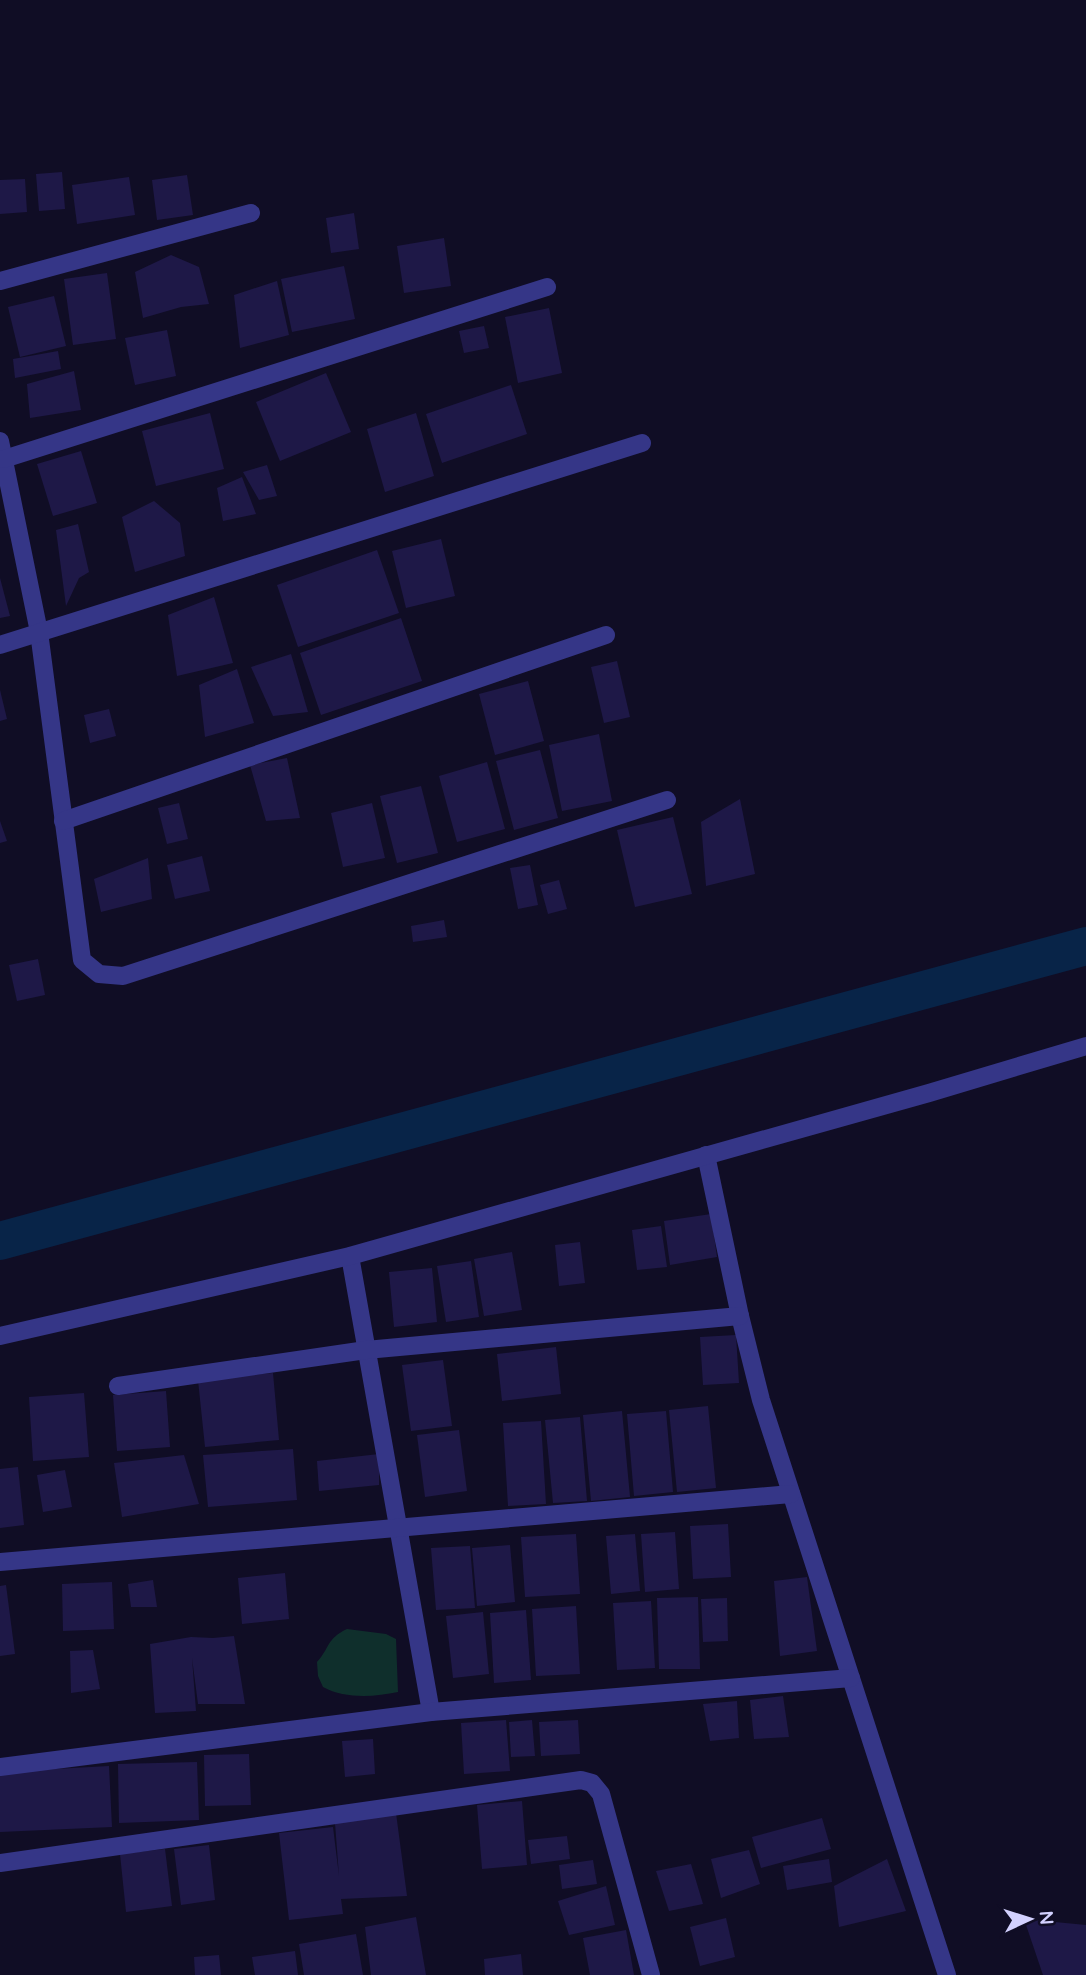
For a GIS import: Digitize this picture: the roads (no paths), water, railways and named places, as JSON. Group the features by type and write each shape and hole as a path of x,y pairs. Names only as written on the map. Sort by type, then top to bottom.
{"street":[{"path":"0,281 251,213"},
{"path":"4,459 547,287"},
{"path":"0,441 38,632 82,960 99,974 123,976 667,800"},
{"path":"0,645 642,443"},
{"path":"63,821 606,635"},
{"path":"0,1336 350,1256 1086,1046"},
{"path":"706,1155 761,1400 947,1975"},
{"path":"350,1256 431,1712"},
{"path":"118,1386 366,1350 740,1316"},
{"path":"0,1562 791,1494"},
{"path":"0,1767 431,1712 850,1678"},
{"path":"0,1863 581,1780 592,1783 601,1794 651,1975"}],"waterway":[{"path":"0,1241 1086,946"}]}
